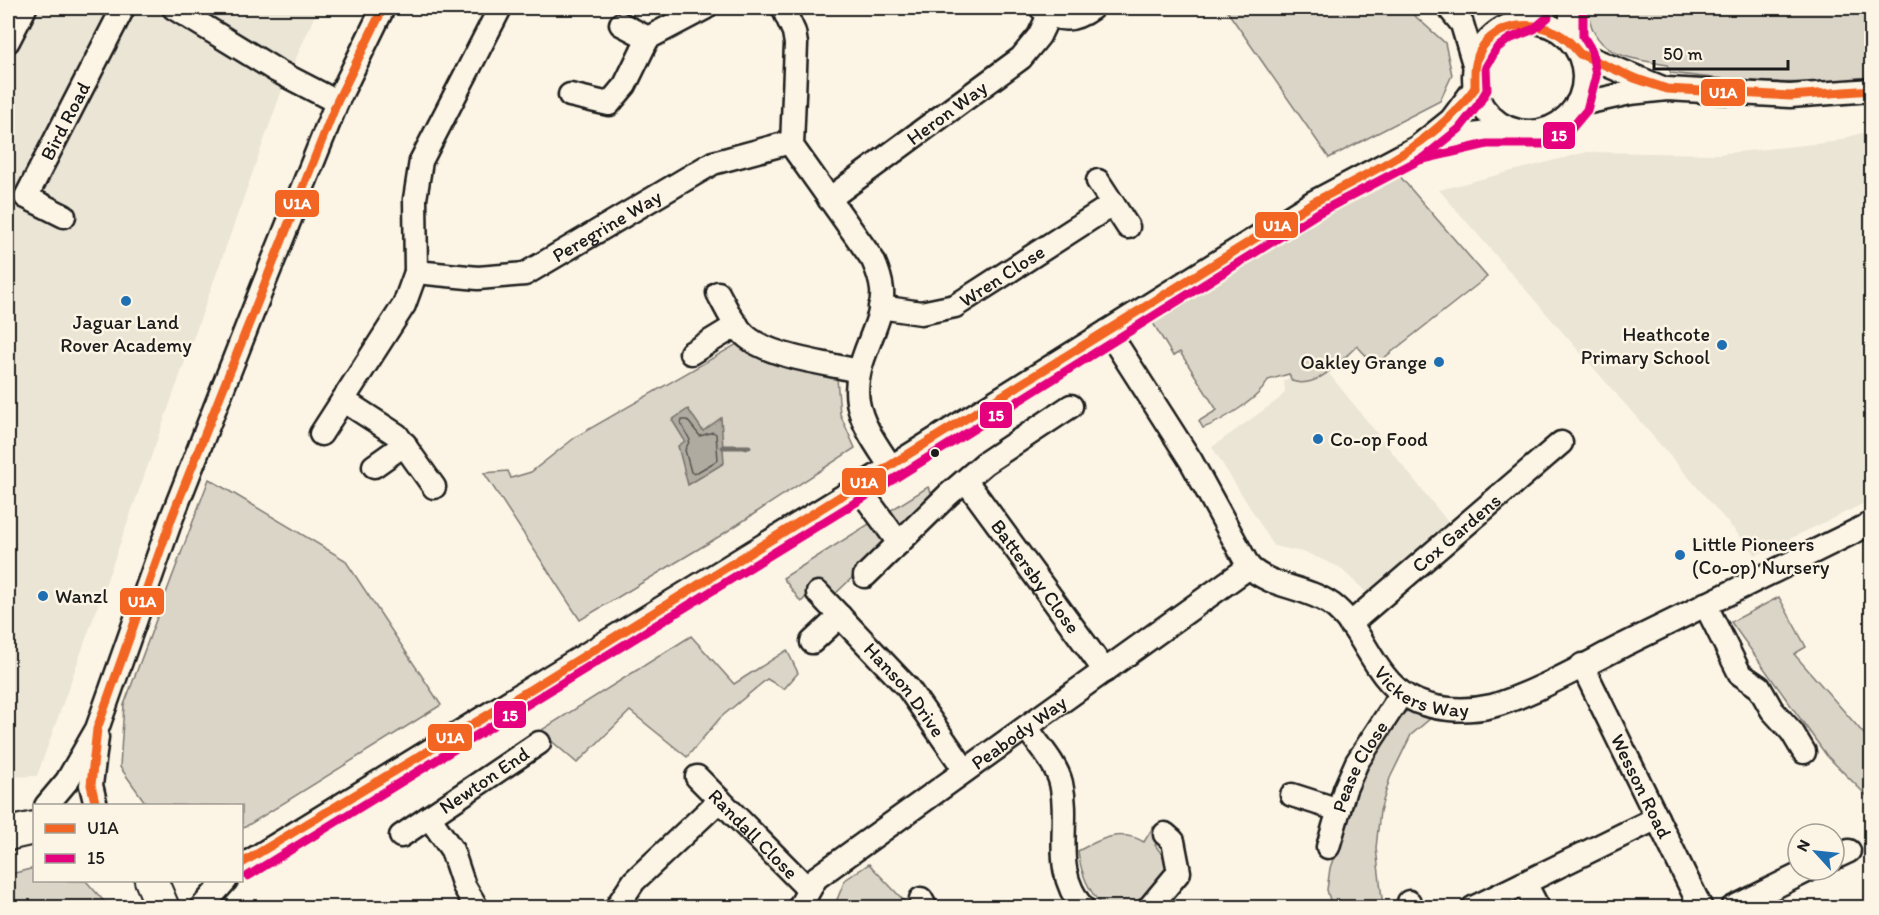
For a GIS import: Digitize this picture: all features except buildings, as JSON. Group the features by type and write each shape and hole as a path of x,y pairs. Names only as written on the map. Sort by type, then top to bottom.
{"highway":[{"path":"152,882 163,908"}],"street":[{"path":"8,41 25,8"},
{"name":"Bird Road","path":"64,216 17,193 123,8"},
{"path":"174,8 277,71 337,102"},
{"path":"48,804 67,781 97,729 172,517 337,102 383,8"},
{"path":"321,434 404,305 416,272 415,199 421,161 500,8"},
{"path":"570,95 609,104 625,85 648,38 705,8"},
{"path":"783,8 792,26 796,44 791,142 794,151 873,260 882,292 880,307 858,371 857,393 860,411 891,467"},
{"path":"1045,11 1070,20 1092,8"},
{"path":"1416,148 1450,138 1510,130 1542,132 1563,120 1576,105 1584,75 1575,47 1571,8"},
{"name":"Heron Way","path":"829,199 1021,58 1039,36 1045,11"},
{"path":"1453,11 1497,25 1526,17 1551,26 1575,47 1634,78 1667,89"},
{"path":"1453,11 1467,35 1474,64 1475,88 1486,112 1510,130"},
{"path":"1474,64 1488,40 1526,17"},
{"path":"621,24 648,38"},
{"path":"243,864 891,467 1312,203 1416,148 1451,120 1475,88"},
{"path":"1576,105 1630,93 1667,89 1790,96 1872,90"},
{"name":"Peregrine Way","path":"416,272 478,278 525,274 713,163 791,142"},
{"path":"1098,181 1128,227"},
{"name":"Wren Close","path":"880,307 921,313 955,306 1113,204"},
{"path":"718,294 745,335 765,348 858,371"},
{"path":"691,353 737,325"},
{"name":"Vickers Way","path":"1108,332 1191,461 1249,567 1272,582 1320,597 1341,613 1383,673 1402,693 1426,704 1472,710 1494,705 1582,665 1872,523"},
{"path":"343,400 386,427 405,444 434,487"},
{"path":"866,576 985,463 1071,406"},
{"name":"Cox Gardens","path":"1350,624 1561,442"},
{"path":"374,466 405,444"},
{"name":"Battersby Close","path":"966,481 1105,671"},
{"path":"858,487 899,543"},
{"name":"Peabody Way","path":"804,898 816,878 1249,567"},
{"name":"Hanson Drive","path":"818,593 908,688 965,770"},
{"path":"1705,604 1740,674 1759,687 1772,710 1792,732 1804,752"},
{"path":"812,642 840,616"},
{"name":"Wesson Road","path":"1582,665 1701,908"},
{"name":"Pease Close","path":"1328,847 1357,762 1402,693"},
{"path":"1027,728 1058,776 1063,801 1061,852 1064,869 1083,908"},
{"path":"96,804 91,785 97,729"},
{"name":"Newton End","path":"401,836 539,743"},
{"name":"Randall Close","path":"697,777 792,875 804,898"},
{"path":"1292,795 1339,810"},
{"path":"616,908 634,882 720,800"},
{"name":"Newton End","path":"429,817 452,850 464,886 477,908"},
{"path":"1473,908 1657,818"},
{"path":"1149,908 1179,872 1173,841 1165,834"},
{"path":"1732,908 1786,881"},
{"path":"201,908 224,882"},
{"path":"1525,883 1538,908"}],"shaded area":[{"path":"8,8 318,8 282,90 37,776 8,777"},
{"path":"1225,8 1406,8 1445,43 1452,75 1440,101 1329,158"},
{"path":"1588,8 1871,8 1871,78 1796,83 1721,79 1671,73 1667,65 1626,57 1604,45 1596,36"},
{"name":"Heathcote Primary School","path":"1871,130 1871,500 1756,555 1439,190 1587,152 1718,154 1833,142"},
{"path":"1397,173 1487,277 1375,365 1357,346 1319,378 1301,383 1292,381 1289,374 1268,380 1249,402 1203,428 1199,421 1217,410 1180,352 1173,356 1153,323 1157,318 1352,196"},
{"path":"737,344 763,360 837,378 840,414 855,448 720,536 580,620 484,473 508,471 511,478 531,472 577,436"},
{"path":"1327,371 1448,522 1366,592 1339,567 1307,553 1274,546 1212,447 1279,399 1285,392 1284,381 1290,377 1292,381 1308,382"},
{"path":"209,479 345,560 441,705 243,828 243,804 146,804 120,767 124,705"},
{"path":"928,487 935,499 835,594 820,583 801,602 783,578"},
{"path":"1779,597 1806,647 1794,654 1871,742 1871,800 1827,756 1731,622"},
{"path":"691,636 734,684 787,650 798,673 784,689 767,679 720,718 687,757 630,711 577,763 540,731"},
{"path":"1409,710 1432,717 1411,735 1390,778 1380,811 1376,848 1383,907 1332,907 1327,890 1330,868 1367,761 1397,717"},
{"path":"1153,827 1163,834 1155,845 1170,865 1145,907 1103,907 1086,881 1078,851 1111,837 1127,836 1144,842"},
{"path":"869,864 910,907 834,907 845,880"},
{"path":"33,868 33,882 87,882 109,907 8,907 8,879 15,873"}],"water":[{"path":"688,409 703,431 721,418 724,463 688,485 678,446 685,441 672,420"}],"waterway":[{"path":"723,447 749,447"}],"transit line":[{"name":"U1A","path":"96,804 91,785 97,729 172,517 337,102 383,8"},
{"name":"15","path":"1419,160 1487,144 1544,144 1571,129 1587,110 1596,76 1592,51 1583,36 1583,8"},
{"name":"15","path":"248,876 897,477 1318,213 1423,158 1459,129 1478,105 1487,90 1486,67 1497,48 1509,39 1534,29 1548,17"},
{"name":"U1A","path":"1475,88 1476,65 1480,51 1487,41 1507,29 1518,26 1542,27 1563,37 1580,54"},
{"name":"U1A","path":"1580,54 1634,78 1667,89 1790,96 1872,90"},
{"name":"U1A","path":"243,862 531,689 1312,203 1401,155 1440,126 1475,88"}],"place":[{"name":"Jaguar Land Rover Academy","path":"126,301"},
{"name":"Heathcote Primary School","path":"1722,345"},
{"name":"Oakley Grange","path":"1439,362"},
{"name":"Co-op Food","path":"1318,439"},
{"name":"Little Pioneers (Co-op) Nursery","path":"1680,555"},
{"name":"Wanzl","path":"43,596"}]}
